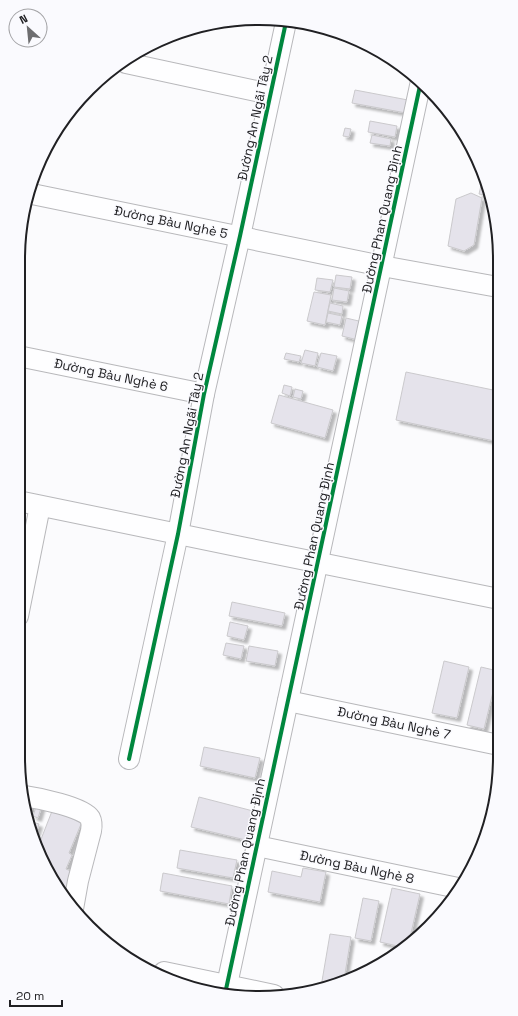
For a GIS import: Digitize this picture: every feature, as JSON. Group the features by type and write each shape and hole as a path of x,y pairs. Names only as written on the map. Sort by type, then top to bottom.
{"street":[{"name":"Đường An Ngãi Tây 2","path":"129,759 178,534 204,394 285,27"},
{"path":"129,64 270,94"},
{"name":"Đường Phan Quang Định","path":"226,989 419,89"},
{"name":"Đường Bàu Nghè 5","path":"34,194 382,266 493,286"},
{"name":"Đường Bàu Nghè 6","path":"25,357 204,394"},
{"path":"25,503 493,598"},
{"path":"25,581 40,506"},
{"name":"Đường Bàu Nghè 7","path":"288,701 493,744"},
{"path":"28,796 58,803 75,809 90,818 92,831 78,881 74,901"},
{"name":"Đường Bàu Nghè 8","path":"257,846 454,887"},
{"path":"173,975 218,988"}],"building":[{"path":"355,90 408,100 406,113 352,103"},
{"path":"370,121 397,126 395,137 368,132"},
{"path":"345,128 351,129 349,137 343,136"},
{"path":"372,135 391,139 390,146 370,143"},
{"path":"481,185 484,195 479,194"},
{"path":"471,193 482,198 474,245 464,251 448,246 456,199"},
{"path":"336,275 352,277 350,289 334,287"},
{"path":"317,278 333,280 330,292 315,290"},
{"path":"334,288 349,291 347,302 332,300"},
{"path":"314,292 331,295 325,325 307,321"},
{"path":"330,303 343,306 342,314 328,311"},
{"path":"328,313 342,316 340,325 326,322"},
{"path":"346,318 363,322 358,340 342,336"},
{"path":"305,350 318,353 315,366 301,363"},
{"path":"286,353 301,356 299,362 284,359"},
{"path":"321,353 337,356 333,371 317,367"},
{"path":"406,372 493,390 493,441 396,420"},
{"path":"284,385 292,387 290,396 282,393"},
{"path":"295,389 303,391 301,399 293,397"},
{"path":"279,395 333,410 325,438 271,423"},
{"path":"232,602 285,613 282,626 229,616"},
{"path":"230,622 248,626 244,640 227,636"},
{"path":"226,643 244,646 241,659 223,655"},
{"path":"249,646 278,651 275,666 246,661"},
{"path":"444,661 469,667 457,718 432,713"},
{"path":"481,667 493,670 493,692 484,729 467,725"},
{"path":"204,747 260,758 255,778 200,766"},
{"path":"199,797 257,812 250,841 191,827"},
{"path":"29,802 33,803 31,810"},
{"path":"37,804 42,805 38,818 33,816"},
{"path":"54,806 84,817 69,853 72,855 66,869 78,874 70,893 64,887 56,874 40,841"},
{"path":"34,823 39,824 37,831"},
{"path":"180,850 237,860 233,878 177,868"},
{"path":"303,868 326,872 320,902 268,892 272,871 301,877"},
{"path":"163,873 232,886 229,904 160,891"},
{"path":"392,888 420,894 411,935 397,946 380,942"},
{"path":"363,898 379,901 371,941 355,938"},
{"path":"330,934 351,937 345,975 322,982"}],"cycle path":[{"path":"129,759 178,534 204,394 285,27"},
{"path":"226,989 419,89"}]}
